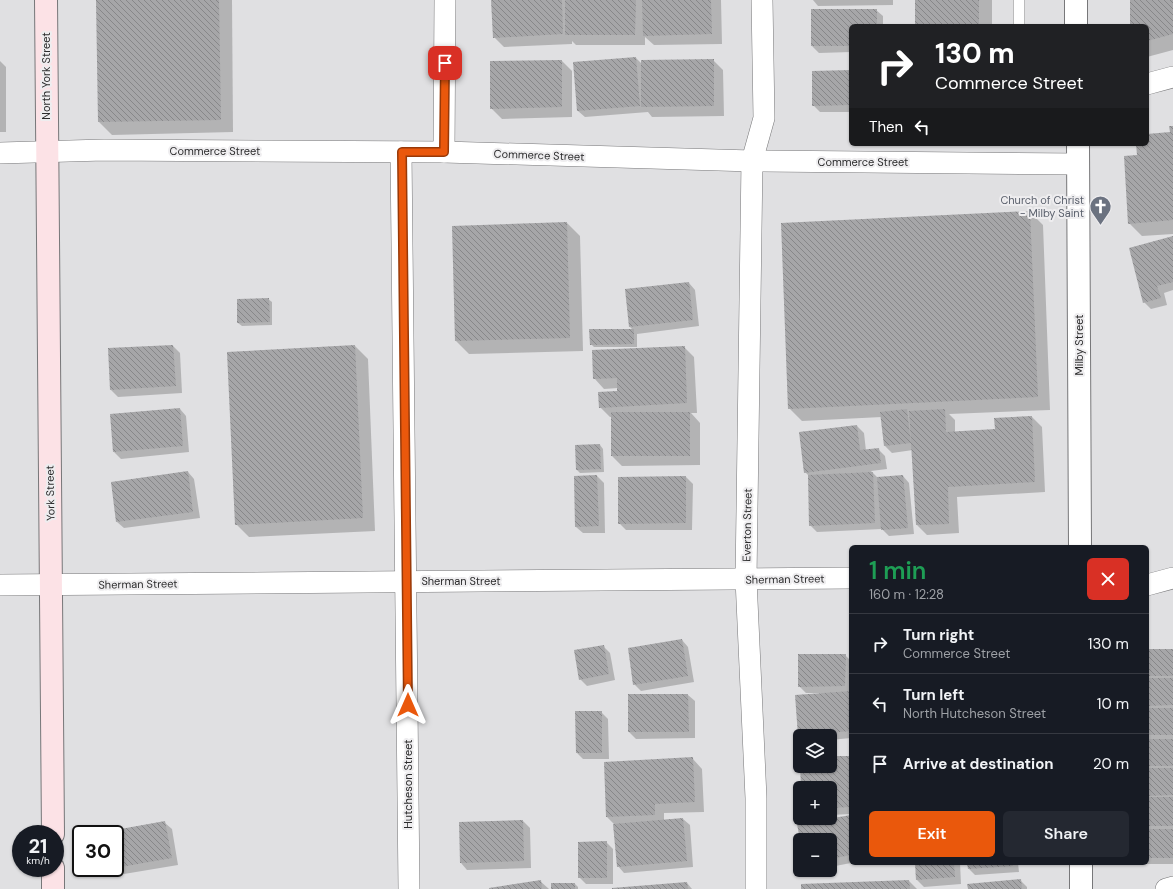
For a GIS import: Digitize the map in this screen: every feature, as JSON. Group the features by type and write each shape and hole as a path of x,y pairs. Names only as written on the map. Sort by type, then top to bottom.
{"main road":[{"name":"North York Street","path":"46,0 47,152"},
{"name":"York Street","path":"47,152 53,825"},
{"path":"53,877 53,889"}],"street":[{"path":"444,152 445,0"},
{"name":"Everton Street","path":"756,889 756,798 746,579 752,161 764,118 762,0"},
{"path":"1076,0 1076,24"},
{"path":"1149,83 1173,77"},
{"name":"Commerce Street","path":"0,154 104,150 444,152 752,161 1078,154"},
{"name":"Hutcheson Street","path":"402,152 409,889"},
{"name":"Milby Street","path":"1078,154 1080,545"},
{"name":"Sherman Street","path":"0,585 849,578"},
{"path":"1149,585 1173,579"},
{"path":"1081,865 1081,889"},
{"path":"1166,889 1173,887"}],"lane":[{"path":"1019,0 1019,24"}],"building":[{"path":"96,0 219,0 221,120 98,122"},
{"path":"491,0 562,0 563,34 493,38"},
{"path":"565,0 636,0 635,35 565,35"},
{"path":"642,0 711,0 712,34 643,36"},
{"path":"915,0 979,0 979,24 915,24"},
{"path":"1130,0 1173,0 1173,34 1149,40 1149,24 1130,24"},
{"path":"811,9 877,9 877,24 849,24 849,46 811,46"},
{"path":"636,57 640,106 577,111 573,62"},
{"path":"714,59 714,106 641,107 641,60"},
{"path":"562,60 562,107 490,109 490,61"},
{"path":"849,70 849,105 812,106 812,71"},
{"path":"1169,126 1173,126 1173,220 1128,224 1124,156 1137,155 1136,146 1149,146 1149,134 1170,132"},
{"path":"1030,211 1038,397 788,409 781,223"},
{"path":"567,222 570,338 455,341 452,226"},
{"path":"1173,236 1173,282 1157,286 1161,298 1143,303 1129,248"},
{"path":"689,282 693,320 629,327 625,289"},
{"path":"269,298 270,322 237,323 237,299"},
{"path":"589,329 634,329 634,344 590,345"},
{"path":"173,345 176,386 110,390 108,348"},
{"path":"355,345 363,518 235,525 227,352"},
{"path":"685,346 687,403 599,408 598,392 617,391 617,378 593,379 592,350"},
{"path":"180,408 183,446 113,452 110,414"},
{"path":"907,409 911,443 884,446 880,412"},
{"path":"945,409 946,432 995,429 994,418 1032,416 1035,482 948,487 949,524 916,525 909,411"},
{"path":"611,412 690,412 690,456 611,456"},
{"path":"857,425 860,450 879,448 881,463 804,473 799,432"},
{"path":"600,444 601,469 576,470 575,445"},
{"path":"188,471 193,512 116,522 111,482"},
{"path":"873,472 875,523 809,526 808,475"},
{"path":"597,475 599,526 575,527 574,476"},
{"path":"903,475 908,528 881,530 877,477"},
{"path":"686,476 686,523 618,524 618,477"},
{"path":"682,639 688,676 633,685 628,648"},
{"path":"604,645 609,674 579,680 574,650"},
{"path":"1149,649 1173,649 1173,676 1149,676"},
{"path":"798,654 846,654 845,686 798,687"},
{"path":"1149,678 1173,678 1173,705 1149,706"},
{"path":"849,691 849,731 837,732 837,729 797,729 795,695"},
{"path":"628,694 688,694 689,732 628,732"},
{"path":"1149,708 1173,708 1173,735 1149,735"},
{"path":"575,711 602,711 602,753 576,753"},
{"path":"1149,739 1173,739 1173,766 1149,766"},
{"path":"837,756 849,756 849,807 837,808 837,781 801,781 800,773 837,773"},
{"path":"693,757 695,802 655,804 655,815 606,817 604,762"},
{"path":"1149,768 1173,768 1173,795 1149,796"},
{"path":"1149,797 1173,797 1173,826 1149,826"},
{"path":"849,815 849,855 837,858 837,833 799,833 797,825 837,825 837,817"},
{"path":"683,818 687,861 617,867 613,824"},
{"path":"523,820 524,861 460,863 459,822"},
{"path":"165,821 172,858 124,866 124,828"},
{"path":"1149,829 1173,829 1173,858 1149,858"},
{"path":"607,841 607,878 578,878 578,842"},
{"path":"915,865 954,865 955,877 916,880"},
{"path":"967,865 1013,866 968,869"},
{"path":"1021,879 1022,889 968,889 967,884"},
{"path":"541,880 542,889 489,889 489,888"},
{"path":"909,880 910,889 801,889 801,884"},
{"path":"687,882 688,889 612,889 612,888"},
{"path":"551,883 575,883 575,889 551,889"}],"place":[{"name":"Church of Christ - Milby Saint","path":"1100,226"}],"route":[{"path":"408,705 401,179 402,152 444,152 445,63"}]}
